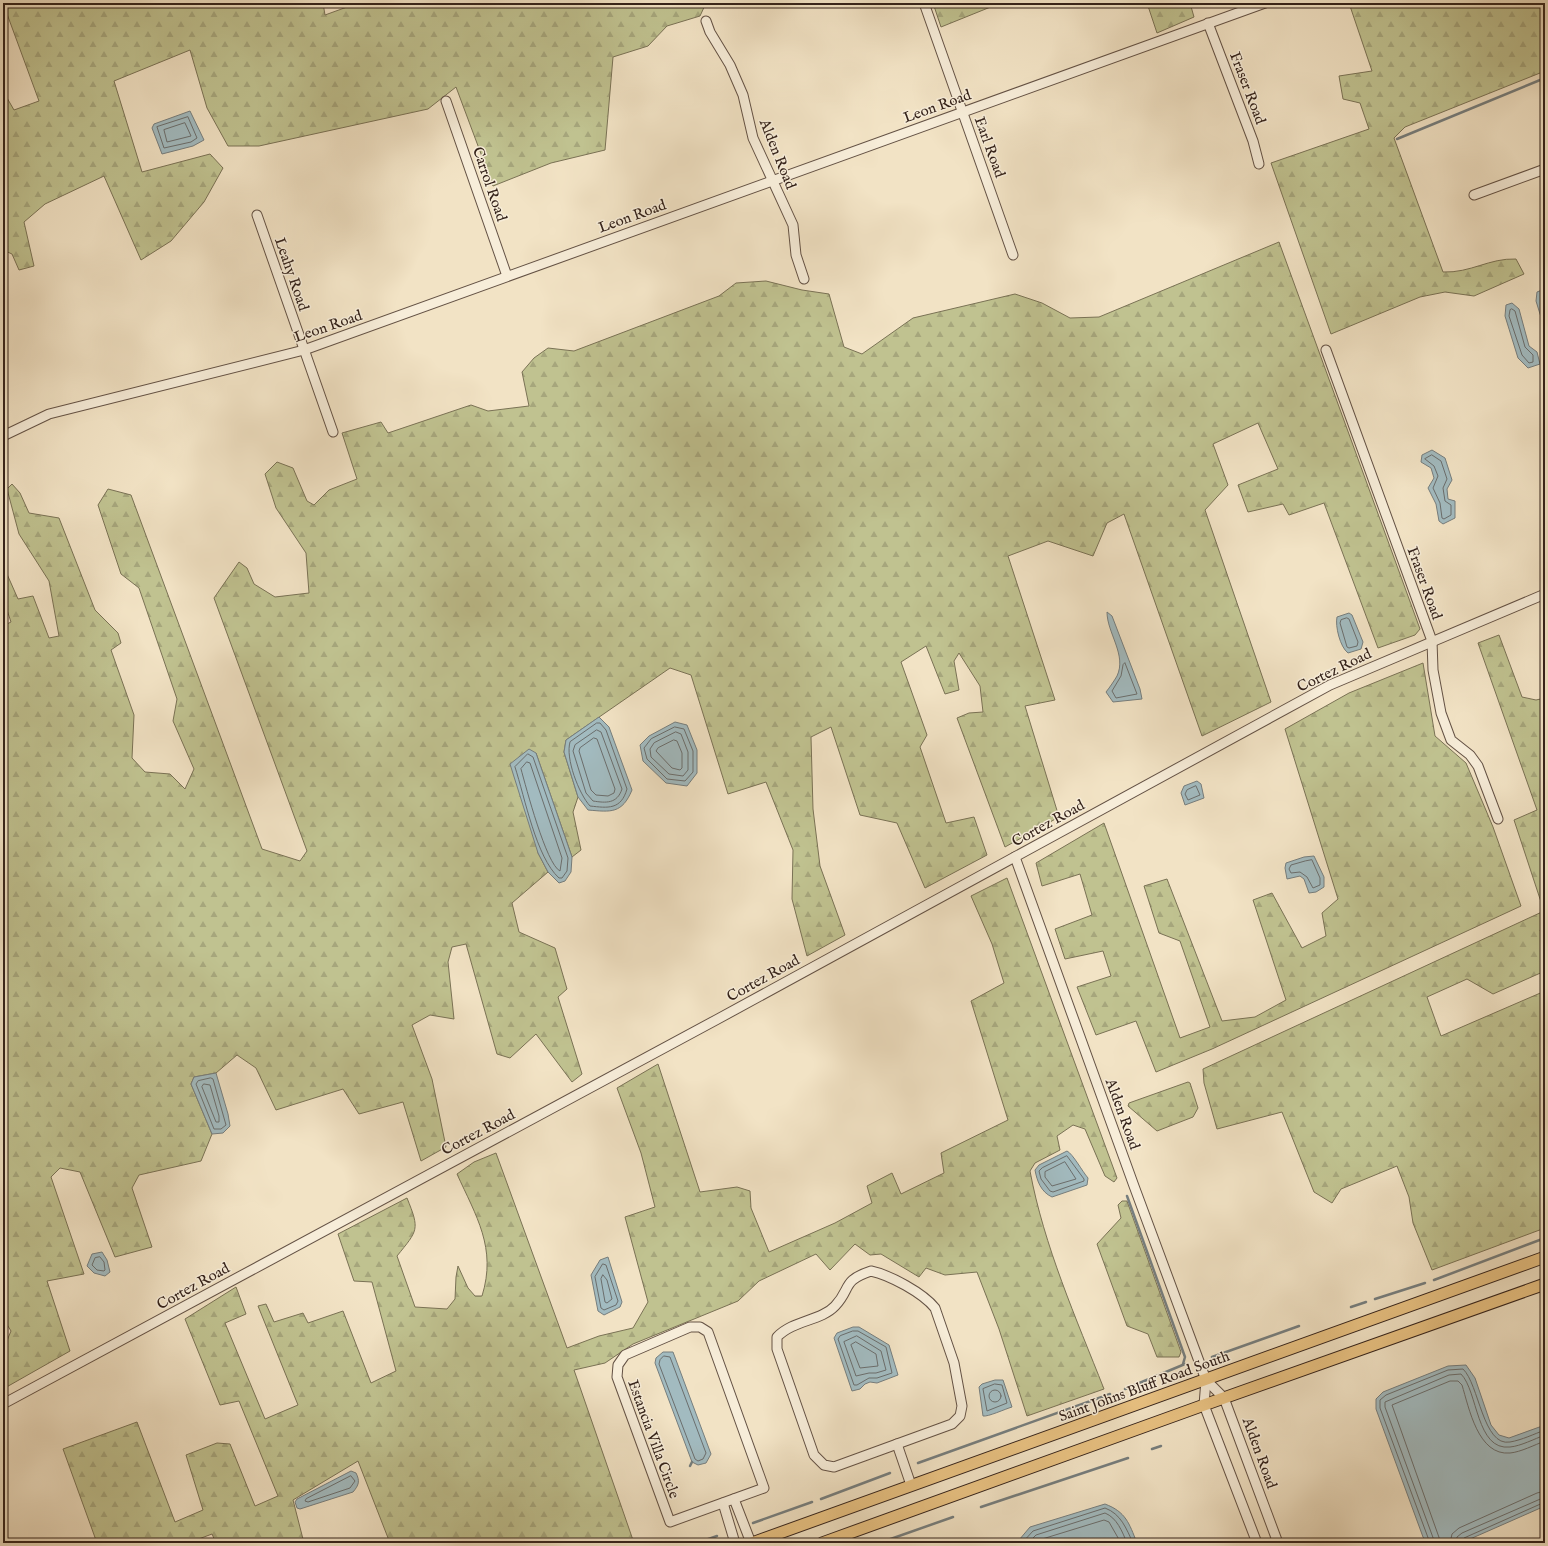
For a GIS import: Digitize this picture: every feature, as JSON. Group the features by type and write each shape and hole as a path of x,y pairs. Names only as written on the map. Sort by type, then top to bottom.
{"main road":[{"name":"Saint Johns Bluff Road South","path":"752,1543 1545,1257"},
{"path":"822,1543 1545,1284"}],"street":[{"name":"Earl Road","path":"924,3 1013,255"},
{"name":"Leon Road","path":"3,436 49,414 304,350 1265,3"},
{"name":"Alden Road","path":"706,21 710,32 730,65 743,95 753,138 793,225 796,255 804,279"},
{"name":"Fraser Road","path":"1208,23 1253,141 1259,164"},
{"name":"Carrol Road","path":"446,101 507,276"},
{"path":"1474,195 1545,169"},
{"name":"Leahy Road","path":"257,216 334,432"},
{"name":"Fraser Road","path":"1326,350 1432,641 1433,670 1440,706 1450,740 1470,755 1478,766 1498,819"},
{"name":"Cortez Road","path":"3,1404 1330,685 1545,594"},
{"name":"Alden Road","path":"1015,857 1206,1380 1224,1398 1278,1543"},
{"path":"871,1271 884,1274 929,1301 935,1308 954,1363 962,1406 960,1416 952,1424 897,1444 834,1467 824,1465 814,1454 777,1349 777,1337 784,1329 834,1307 850,1282 856,1276 871,1271"},
{"name":"Estancia Villa Circle","path":"690,1327 700,1327 708,1332 764,1488 734,1499 670,1522 617,1377 618,1365 625,1355 690,1327"},
{"name":"Alden Road","path":"1206,1380 1204,1405 1257,1543"},
{"path":"897,1444 912,1485"},
{"path":"734,1499 752,1543"},
{"path":"723,1503 735,1543"}],"green space":[{"path":"3,3 323,3 325,15 358,3 706,3 700,16 667,26 648,46 613,57 605,150 551,163 493,186 456,87 428,109 259,146 228,146 207,108 190,50 114,81 142,172 210,154 223,168 204,202 171,241 141,260 104,176 45,204 24,222 34,266 19,270 12,254 3,250 3,91 14,110 39,101"},
{"path":"933,3 998,3 998,4 941,27"},
{"path":"1147,3 1190,3 1194,17 1157,33"},
{"path":"1349,3 1545,3 1545,71 1405,127 1394,138 1443,272 1453,272 1506,259 1516,259 1524,274 1474,296 1445,292 1420,297 1331,334 1271,163 1369,129 1360,103 1343,99 1339,76 1372,71"},
{"path":"1279,242 1420,629 1415,635 1378,648 1324,503 1289,515 1283,504 1248,512 1238,485 1278,469 1258,423 1213,444 1228,485 1205,510 1271,702 1202,736 1124,514 1107,523 1093,556 1048,541 1008,556 1055,700 1025,706 1059,817 1005,847 957,718 969,713 983,712 980,686 959,653 954,661 959,690 945,694 926,646 901,662 927,735 920,747 946,823 974,817 987,855 925,888 897,823 860,815 831,727 811,737 813,809 820,866 845,935 807,956 792,899 793,850 766,782 728,794 691,675 670,668 566,740 564,752 578,797 573,812 581,850 572,857 536,753 538,853 548,872 512,903 519,932 555,948 567,989 558,997 582,1074 572,1082 536,1034 510,1058 497,1054 466,944 452,947 448,962 454,1019 430,1015 412,1025 432,1079 446,1147 421,1161 403,1102 359,1114 343,1089 276,1110 256,1068 237,1055 216,1073 194,1077 191,1084 212,1134 201,1161 139,1175 132,1188 152,1247 115,1257 80,1172 60,1168 51,1177 84,1274 47,1281 70,1351 3,1389 3,1350 11,1331 3,1318 3,626 11,622 3,598 3,565 18,599 33,596 49,638 59,636 49,581 19,534 7,489 12,484 20,493 29,513 59,518 95,610 118,633 121,643 111,650 134,715 132,758 145,772 170,774 185,789 194,769 173,721 177,699 139,588 121,574 98,505 108,489 131,495 262,849 300,861 307,851 214,598 239,562 247,568 254,584 275,597 309,593 306,553 276,508 265,474 277,462 293,468 307,501 314,505 329,490 357,479 342,433 381,422 388,433 471,405 488,411 529,406 522,372 534,358 548,348 574,351 719,296 736,283 766,281 802,290 829,294 844,347 862,354 913,318 1015,294 1042,303 1070,318 1099,317"},
{"path":"1499,635 1522,697 1536,700 1545,698 1545,741 1542,742 1543,769 1545,769 1545,929 1540,930 1545,944 1545,971 1493,994 1467,979 1427,997 1441,1036 1545,991 1545,1228 1432,1270 1413,1223 1409,1197 1397,1166 1341,1189 1332,1203 1314,1192 1282,1112 1217,1129 1204,1083 1203,1069 1544,911 1514,820 1537,810 1478,643"},
{"path":"1423,663 1435,736 1466,763 1493,827 1521,906 1212,1049 1156,1072 1136,1021 1096,1035 1077,987 1111,976 1103,951 1065,959 1055,929 1092,915 1080,874 1042,886 1036,863 1104,823 1180,1038 1210,1027 1180,941 1159,933 1144,886 1167,879 1222,1021 1255,1017 1286,1000 1253,900 1272,893 1302,948 1326,936 1322,913 1338,899 1285,729 1349,693"},
{"path":"1007,878 1117,1178 1114,1182 1105,1176 1085,1129 1073,1125 1057,1136 1060,1150 1035,1163 1030,1171 1036,1199 1052,1254 1104,1389 1027,1416 999,1329 977,1272 945,1275 926,1268 919,1277 881,1254 870,1255 855,1244 830,1270 816,1254 759,1281 738,1301 633,1344 605,1363 574,1370 634,1543 390,1543 358,1461 293,1500 304,1543 216,1543 212,1534 188,1543 97,1543 63,1449 137,1422 175,1522 203,1510 186,1455 217,1443 230,1444 255,1506 278,1496 239,1401 220,1405 185,1319 236,1287 246,1314 225,1323 265,1419 298,1405 258,1306 266,1304 274,1322 303,1313 308,1323 343,1311 371,1383 396,1371 372,1282 354,1281 338,1234 407,1198 414,1217 415,1229 413,1235 397,1256 415,1307 447,1309 455,1299 458,1266 468,1288 475,1296 482,1296 486,1279 486,1247 477,1218 457,1174 474,1162 496,1153 567,1348 599,1336 633,1328 648,1302 625,1217 655,1207 641,1153 617,1088 658,1064 700,1192 737,1187 750,1191 751,1208 769,1252 835,1223 872,1203 867,1186 892,1173 901,1194 944,1173 941,1153 1008,1120 971,1001 1004,983 992,944 971,896"},
{"path":"1188,1082 1190,1083 1198,1108 1193,1117 1157,1131 1128,1106 1129,1103"},
{"path":"1122,1201 1127,1201 1181,1352 1179,1357 1157,1357 1148,1334 1127,1326 1097,1244 1121,1218 1118,1205"}],"water":[{"path":"190,111 204,140 193,146 162,154 152,128 154,124"},
{"path":"1542,290 1545,294 1545,330 1536,301 1537,292"},
{"path":"1512,303 1519,309 1529,346 1537,352 1540,364 1528,368 1518,358 1505,316 1506,305"},
{"path":"1432,450 1445,458 1452,480 1447,489 1448,499 1455,501 1455,518 1443,524 1439,521 1436,504 1428,488 1434,478 1431,468 1421,462 1422,455"},
{"path":"1107,612 1112,616 1140,689 1142,699 1113,702 1106,692 1117,676 1120,660 1110,628"},
{"path":"1349,613 1352,615 1363,642 1361,649 1348,653 1340,641 1337,631 1337,617"},
{"path":"599,717 609,727 632,790 624,804 615,810 609,811 588,810 578,797 564,752 566,740"},
{"path":"675,722 687,725 697,750 697,773 687,786 666,783 643,761 640,745 649,736"},
{"path":"529,749 536,753 572,857 571,872 565,881 559,883 548,872 538,853 510,764"},
{"path":"1197,781 1201,784 1204,798 1185,805 1181,793 1184,786"},
{"path":"1314,856 1324,877 1324,887 1316,892 1309,893 1304,879 1300,876 1287,879 1285,868 1286,863 1304,857"},
{"path":"216,1073 230,1126 223,1133 212,1134 191,1084 194,1077"},
{"path":"1067,1151 1088,1178 1087,1185 1052,1197 1048,1195 1040,1186 1035,1170 1039,1165"},
{"path":"102,1252 107,1260 110,1272 105,1276 94,1273 87,1266 92,1254"},
{"path":"608,1257 622,1302 620,1307 604,1315 598,1311 591,1275 600,1260"},
{"path":"853,1327 859,1327 889,1345 898,1375 877,1383 870,1382 865,1384 860,1389 852,1391 834,1338 837,1333"},
{"path":"663,1352 673,1352 711,1454 706,1463 698,1465 692,1462 655,1363 656,1358"},
{"path":"1466,1365 1475,1378 1491,1425 1499,1435 1509,1438 1545,1425 1545,1506 1461,1543 1427,1543 1423,1537 1376,1409 1376,1399 1383,1392 1448,1366"},
{"path":"995,1380 1003,1380 1012,1407 983,1416 979,1387 982,1384"},
{"path":"351,1471 356,1473 358,1478 358,1485 353,1492 300,1509 297,1508 295,1502 297,1499"},
{"path":"1105,1504 1118,1511 1126,1519 1137,1543 1019,1543 1019,1540 1030,1527"}],"waterway":[{"path":"1397,139 1545,78"},
{"path":"1127,1196 1185,1357 1183,1364"},
{"path":"1434,1280 1545,1238"},
{"path":"1375,1299 1425,1283"},
{"path":"1351,1307 1366,1302"},
{"path":"1212,1357 1299,1326"},
{"path":"1125,1389 1185,1364"},
{"path":"918,1463 1110,1394"},
{"path":"1152,1449 1161,1446"},
{"path":"981,1507 1128,1458"},
{"path":"690,1466 692,1462"},
{"path":"821,1499 890,1473"},
{"path":"753,1523 812,1502"},
{"path":"882,1542 953,1517"},
{"path":"697,1543 717,1536"}]}
